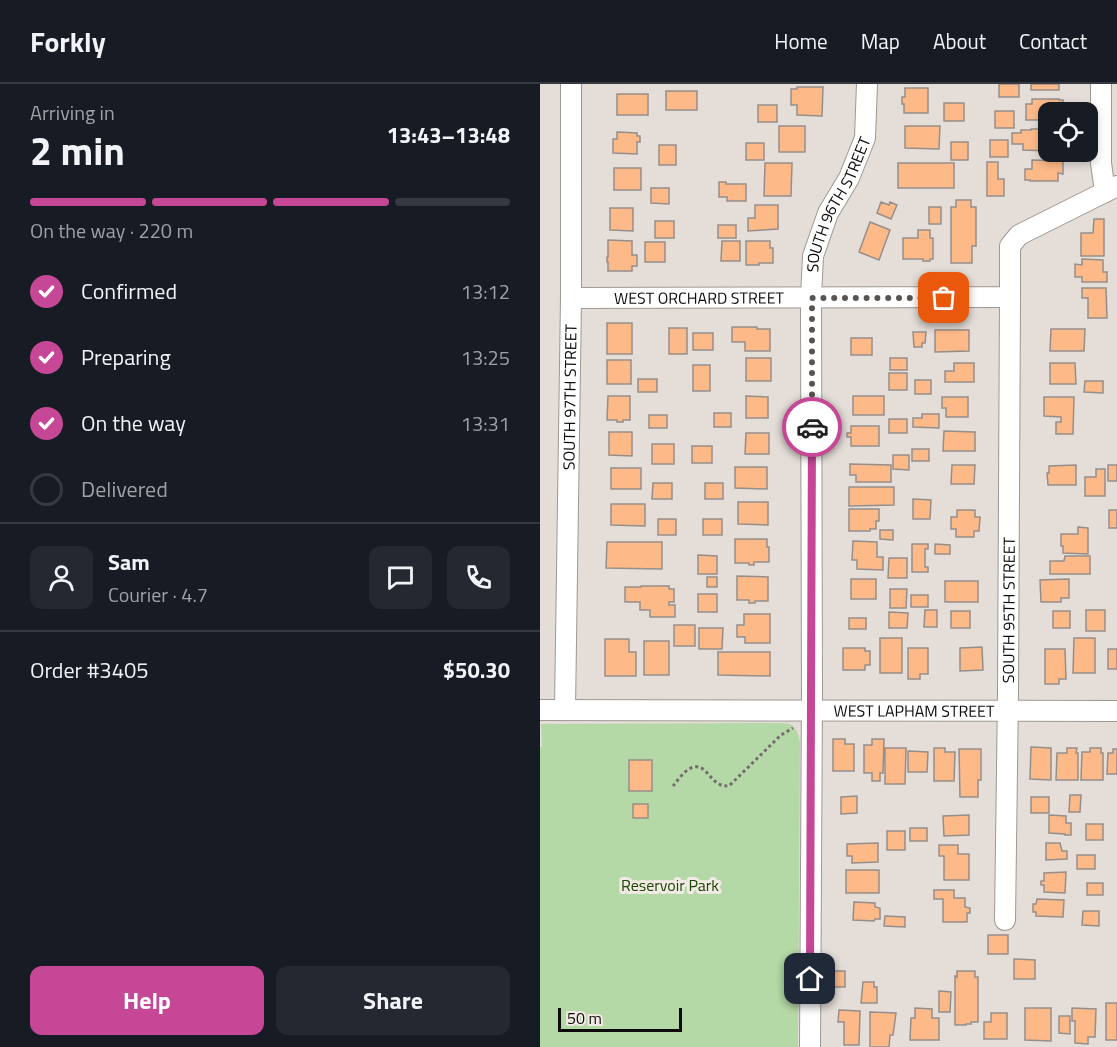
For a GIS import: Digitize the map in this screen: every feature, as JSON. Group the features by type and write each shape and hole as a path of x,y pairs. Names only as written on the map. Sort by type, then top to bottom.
{"street":[{"name":"SOUTH 97TH STREET","path":"565,709 571,298 571,84"},
{"name":"SOUTH 96TH STREET","path":"810,1047 813,256 828,213 849,178 865,138 867,84"},
{"path":"1010,297 1010,246 1018,234 1111,189 1101,164 1101,84"},
{"name":"WEST ORCHARD STREET","path":"571,298 1010,297"},
{"name":"SOUTH 95TH STREET","path":"1005,921 1010,297"},
{"name":"WEST LAPHAM STREET","path":"540,710 1117,711"}],"path":[{"path":"673,786 690,768 696,767 702,768 721,786 729,786 782,735 793,728"}],"green space":[{"name":"Reservoir Park","path":"783,723 794,727 800,742 798,1047 540,1047 541,724"}],"building":[{"path":"999,84 1019,84 1019,97 999,97"},
{"path":"1031,84 1059,84 1059,90 1031,90"},
{"path":"797,87 823,87 822,116 797,115 797,105 791,105 791,89 797,89"},
{"path":"905,88 928,88 928,113 904,113 902,97 905,97"},
{"path":"666,91 697,91 697,110 666,110"},
{"path":"617,94 648,94 648,115 617,115"},
{"path":"1032,99 1063,100 1063,102 1038,102 1038,120 1026,120 1026,104 1032,104"},
{"path":"944,103 964,103 964,121 944,121"},
{"path":"758,105 777,105 777,122 758,122"},
{"path":"995,111 1014,111 1014,128 995,128"},
{"path":"779,126 805,126 805,152 779,152"},
{"path":"905,126 940,126 939,149 905,148"},
{"path":"1038,129 1038,151 1023,150 1023,144 1012,144 1012,133"},
{"path":"617,132 637,133 637,136 640,136 640,142 637,142 637,154 613,153 613,139 617,139"},
{"path":"990,140 1008,140 1008,157 990,157"},
{"path":"951,142 968,142 968,160 951,160"},
{"path":"746,143 764,143 764,160 746,160"},
{"path":"659,145 676,145 676,165 659,165"},
{"path":"1032,160 1063,162 1063,174 1058,173 1058,181 1025,180 1025,169 1032,169"},
{"path":"987,162 998,162 998,179 1004,179 1004,196 987,196"},
{"path":"765,163 792,163 791,196 764,196"},
{"path":"898,163 954,163 954,188 898,188"},
{"path":"614,168 641,168 641,190 614,190"},
{"path":"719,182 746,184 746,201 727,201 727,197 719,197"},
{"path":"651,188 669,188 669,204 651,203"},
{"path":"956,200 971,200 971,207 976,207 976,246 972,246 972,263 951,263 951,207 956,207"},
{"path":"881,202 897,205 891,219 877,213"},
{"path":"755,205 778,205 778,229 748,231 748,218 755,218"},
{"path":"929,207 941,207 941,224 929,224"},
{"path":"610,208 633,208 633,231 610,230"},
{"path":"1094,219 1104,219 1104,256 1081,256 1081,233 1093,233"},
{"path":"655,221 674,221 674,238 655,238"},
{"path":"870,222 890,230 879,260 859,252"},
{"path":"718,225 736,225 736,238 718,238"},
{"path":"918,230 930,230 930,238 933,238 933,259 930,261 903,259 903,238 918,238"},
{"path":"608,240 632,241 632,255 637,255 637,266 632,266 632,271 608,271"},
{"path":"722,241 740,241 740,261 721,261"},
{"path":"746,241 770,241 770,248 773,248 773,263 746,265"},
{"path":"645,242 665,242 665,262 645,262"},
{"path":"1082,259 1103,260 1103,272 1107,272 1107,282 1082,282 1082,277 1075,277 1075,264 1082,265"},
{"path":"1082,288 1106,288 1107,318 1088,318 1088,298 1082,298"},
{"path":"607,323 632,323 632,354 607,354"},
{"path":"732,327 770,329 770,351 745,351 745,342 732,342"},
{"path":"669,328 687,328 687,354 669,354"},
{"path":"1051,329 1085,329 1084,351 1050,351"},
{"path":"935,330 969,330 969,351 935,352"},
{"path":"913,332 926,332 925,343 922,343 922,347 914,347"},
{"path":"693,333 713,333 713,350 693,350"},
{"path":"851,338 872,338 872,355 851,355"},
{"path":"746,358 771,358 771,381 746,381"},
{"path":"890,358 907,358 907,370 890,370"},
{"path":"607,360 631,360 631,384 607,384"},
{"path":"954,363 974,363 974,382 945,382 945,371 954,371"},
{"path":"1050,363 1075,363 1076,384 1050,384"},
{"path":"693,365 710,365 710,391 693,391"},
{"path":"889,373 907,373 907,390 889,390"},
{"path":"638,379 657,379 657,392 638,392"},
{"path":"915,380 931,380 931,394 915,394"},
{"path":"1085,381 1103,381 1103,393 1084,392"},
{"path":"608,396 630,396 630,420 617,422 617,420 607,420"},
{"path":"746,396 768,397 768,418 746,418"},
{"path":"853,396 884,396 884,415 853,415"},
{"path":"942,397 968,397 968,417 946,417 946,408 942,408"},
{"path":"1044,397 1074,397 1073,434 1056,434 1056,422 1061,422 1061,417 1044,416"},
{"path":"714,413 731,413 731,427 714,427"},
{"path":"922,414 939,414 939,428 913,427 913,418 922,418"},
{"path":"649,415 667,415 667,428 649,428"},
{"path":"889,419 907,419 907,433 889,433"},
{"path":"851,426 879,426 879,446 851,446 851,437 847,437 847,433 851,433"},
{"path":"944,431 975,432 975,451 943,451"},
{"path":"609,432 632,432 632,456 609,455"},
{"path":"746,433 769,433 769,454 745,454"},
{"path":"652,444 674,444 674,464 652,464"},
{"path":"692,446 712,446 712,463 692,463"},
{"path":"912,449 929,449 929,461 912,461"},
{"path":"893,455 909,455 909,470 893,469"},
{"path":"850,464 891,465 891,482 856,482 856,475 850,475"},
{"path":"952,465 975,465 974,484 951,484"},
{"path":"1076,465 1076,485 1048,485 1049,466"},
{"path":"1108,465 1117,465 1117,481 1108,481"},
{"path":"735,467 767,467 767,489 735,488"},
{"path":"611,468 641,468 641,489 611,489"},
{"path":"1096,469 1105,469 1105,496 1085,496 1085,477 1096,477"},
{"path":"653,483 672,483 672,499 652,499"},
{"path":"705,483 723,483 723,499 705,499"},
{"path":"849,487 894,487 894,505 849,506"},
{"path":"913,499 931,500 930,519 913,519"},
{"path":"738,502 768,502 768,525 738,524"},
{"path":"611,504 645,504 645,526 611,525"},
{"path":"849,509 879,509 876,529 849,531"},
{"path":"957,510 975,510 975,517 980,517 979,531 974,531 974,537 956,537 956,529 951,529 951,517 957,517"},
{"path":"1109,510 1117,510 1117,528 1109,528"},
{"path":"658,519 676,519 676,535 658,535"},
{"path":"703,519 722,519 722,535 703,535"},
{"path":"1078,527 1088,528 1088,554 1063,553 1061,534 1078,534"},
{"path":"880,530 893,530 893,540 880,539"},
{"path":"735,539 767,539 769,562 754,562 754,565 735,563"},
{"path":"853,541 877,542 877,557 883,557 883,570 857,569 857,560 852,560"},
{"path":"607,542 662,542 662,569 606,568"},
{"path":"912,544 928,544 928,549 925,549 925,567 928,567 928,572 912,572"},
{"path":"935,544 950,545 950,554 935,554"},
{"path":"698,555 717,556 717,574 698,574"},
{"path":"1065,556 1090,556 1090,574 1050,574 1050,561 1064,561"},
{"path":"889,558 907,558 907,578 888,578"},
{"path":"737,576 768,577 768,601 749,603 749,600 737,600"},
{"path":"707,577 717,577 717,587 707,587"},
{"path":"851,579 876,579 876,599 851,599"},
{"path":"1069,579 1069,598 1061,598 1061,602 1041,602 1040,580"},
{"path":"945,581 978,581 978,602 945,602"},
{"path":"669,586 669,589 674,589 674,602 669,602 669,605 675,605 675,617 650,617 650,610 640,610 640,602 625,602 625,587"},
{"path":"890,589 907,589 906,608 890,608"},
{"path":"698,594 717,594 717,612 698,612"},
{"path":"911,595 928,595 928,607 911,607"},
{"path":"925,610 937,610 937,627 924,627"},
{"path":"1086,610 1105,610 1105,631 1086,631"},
{"path":"951,611 970,611 970,628 951,628"},
{"path":"1053,611 1070,611 1070,628 1053,628"},
{"path":"889,612 908,613 907,628 889,628"},
{"path":"744,614 770,614 770,643 745,643 745,637 737,637 737,625 744,625"},
{"path":"849,618 866,618 866,629 849,629"},
{"path":"674,625 695,625 695,646 674,646"},
{"path":"699,628 723,628 722,649 699,649"},
{"path":"880,638 902,638 902,673 880,673"},
{"path":"1074,638 1095,638 1095,673 1073,673"},
{"path":"605,639 629,639 629,652 636,652 636,676 605,676"},
{"path":"644,641 669,641 669,675 644,675"},
{"path":"982,647 983,670 960,671 960,648"},
{"path":"843,648 865,648 865,651 870,651 870,665 865,665 865,670 843,670"},
{"path":"908,648 928,648 928,674 920,674 920,679 908,679"},
{"path":"1045,649 1065,649 1066,679 1059,679 1059,684 1045,684"},
{"path":"1108,649 1117,649 1117,669 1108,669"},
{"path":"718,652 770,652 770,676 718,675"},
{"path":"833,739 845,739 845,744 854,744 854,771 833,771"},
{"path":"872,739 884,739 883,773 880,773 880,781 872,781 872,773 864,773 864,745 872,745"},
{"path":"1031,747 1051,748 1051,780 1030,779"},
{"path":"885,748 906,748 905,784 885,784"},
{"path":"934,748 945,748 945,752 955,752 954,781 934,781"},
{"path":"1067,748 1077,748 1078,780 1056,780 1057,753 1067,753"},
{"path":"1090,748 1101,748 1103,780 1081,780 1082,752 1090,752"},
{"path":"959,749 981,749 981,780 978,780 978,797 960,797"},
{"path":"1113,749 1117,749 1117,774 1107,774 1108,753 1113,753"},
{"path":"908,751 928,752 927,772 908,772"},
{"path":"629,760 652,760 652,791 629,791"},
{"path":"1070,795 1081,795 1080,812 1069,812"},
{"path":"857,796 857,813 841,814 841,797"},
{"path":"1031,797 1049,797 1049,813 1031,813"},
{"path":"633,804 648,804 648,818 633,818"},
{"path":"969,815 969,835 944,836 943,816"},
{"path":"1049,815 1066,816 1066,823 1071,823 1071,835 1049,833"},
{"path":"1086,824 1103,824 1103,840 1086,840"},
{"path":"910,828 927,828 927,841 910,841"},
{"path":"887,831 905,831 905,850 887,850"},
{"path":"878,843 878,862 852,863 852,856 847,856 847,844"},
{"path":"1046,843 1060,843 1062,851 1067,851 1067,859 1046,860"},
{"path":"939,845 958,845 958,854 969,854 969,880 944,880 944,856 939,856"},
{"path":"1077,855 1095,855 1095,869 1077,869"},
{"path":"846,870 879,870 879,893 846,893"},
{"path":"1066,872 1065,893 1044,892 1044,885 1041,885 1041,881 1044,881 1044,873"},
{"path":"1087,883 1103,883 1103,895 1087,895"},
{"path":"934,890 954,890 954,898 965,898 965,907 970,908 970,913 967,913 967,922 943,922 943,899 934,899"},
{"path":"1037,899 1064,900 1063,917 1036,916 1036,912 1033,912 1033,904 1036,904"},
{"path":"854,902 875,903 875,907 880,908 880,919 853,920"},
{"path":"1083,911 1099,911 1099,926 1082,925"},
{"path":"885,916 905,917 905,927 884,926"},
{"path":"988,935 1008,935 1008,954 988,954"},
{"path":"1014,959 1035,960 1035,979 1014,979"},
{"path":"830,971 845,971 845,987 830,987"},
{"path":"957,971 975,971 975,977 978,977 978,1022 955,1025 955,976 957,977"},
{"path":"863,982 874,982 874,987 877,987 877,1003 861,1003"},
{"path":"939,991 951,992 950,1012 939,1012"},
{"path":"1106,1003 1117,1003 1117,1040 1106,1040"},
{"path":"915,1008 932,1009 932,1018 939,1018 939,1040 910,1040 911,1018 915,1018"},
{"path":"1025,1008 1051,1008 1051,1041 1025,1040"},
{"path":"1072,1008 1096,1009 1095,1037 1088,1037 1088,1044 1075,1043 1075,1021 1072,1021"},
{"path":"839,1010 860,1011 859,1045 844,1045 844,1022 838,1022"},
{"path":"870,1012 896,1013 889,1047 870,1047"},
{"path":"991,1013 1007,1013 1007,1039 984,1039 984,1022 991,1022"},
{"path":"1059,1016 1070,1016 1070,1034 1059,1033"}],"way so far":[{"path":"812,427 812,298 944,298"}],"route":[{"path":"810,979 812,427"}]}
